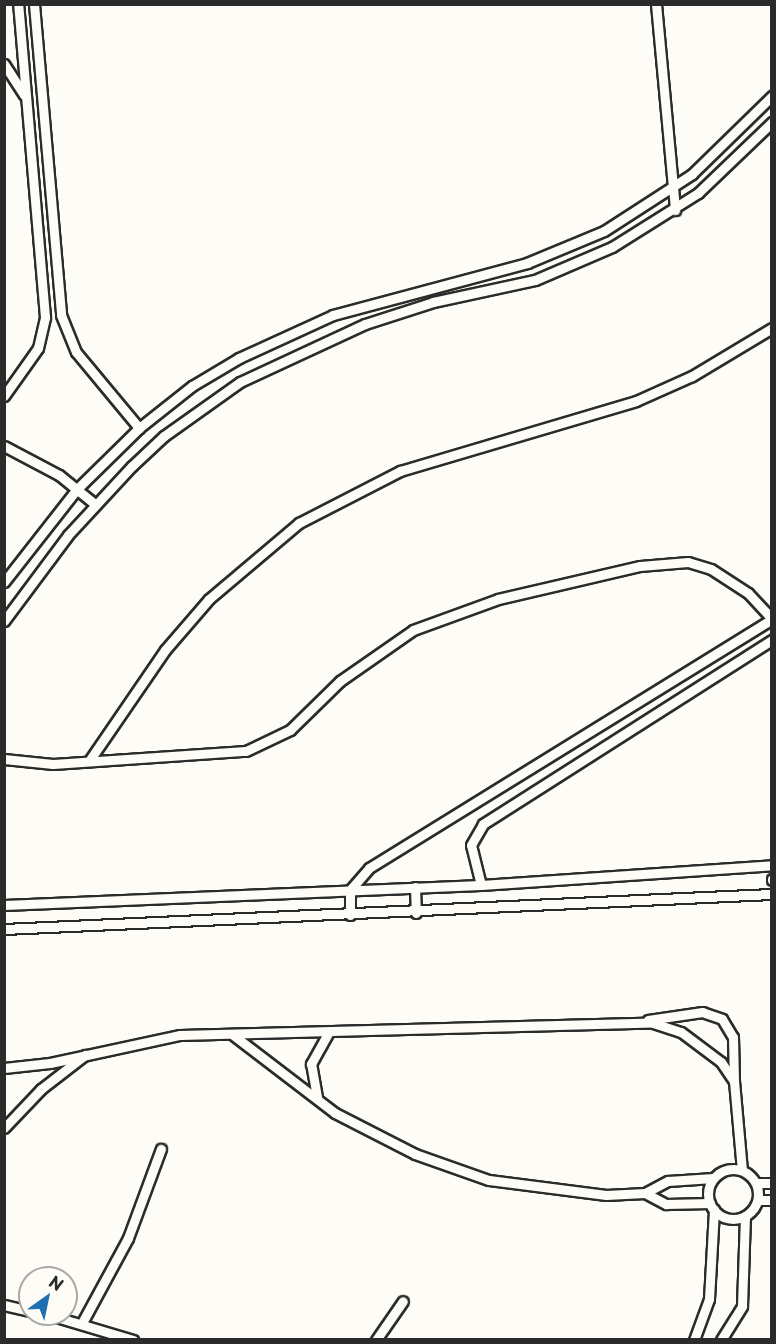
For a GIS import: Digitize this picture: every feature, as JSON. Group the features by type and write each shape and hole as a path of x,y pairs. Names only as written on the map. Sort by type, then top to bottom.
{"street":[{"path":"4,396 38,348 45,326 18,4"},
{"path":"34,4 62,315 76,352 140,428"},
{"path":"656,4 671,189 675,210"},
{"path":"4,64 26,98"},
{"path":"4,582 77,489 140,428 192,386 285,336 370,303 487,275 557,252 604,231 671,189 711,158 771,96"},
{"path":"4,621 8,607 95,504 164,436 281,360 409,308 535,280 612,247 675,210 719,175 771,122"},
{"path":"90,761 165,650 209,599 299,523 400,471 636,401 692,376 771,328"},
{"path":"4,446 77,489 95,504"},
{"path":"4,759 90,761 221,753 269,743 290,730 375,653 413,630 498,599 640,566 688,562 711,569 748,592 771,619 496,792 369,868 350,890 350,915"},
{"path":"480,885 471,845 483,824 506,807 771,640"},
{"path":"496,792 506,807"},
{"path":"472,806 483,824"},
{"path":"4,905 480,885 771,865"},
{"path":"415,887 416,913"},
{"path":"4,929 416,913 771,894"},
{"path":"4,1068 50,1063 90,1052 180,1035 637,1022 702,1012 722,1019 734,1037 734,1081 742,1170"},
{"path":"637,1022 681,1032 721,1062 734,1081"},
{"path":"318,1100 311,1064 329,1032"},
{"path":"233,1035 318,1100 406,1150 489,1180 567,1193 645,1193 666,1204 712,1206 729,1218 745,1216"},
{"path":"4,1128 41,1089 90,1052"},
{"path":"83,1322 128,1238 161,1149"},
{"path":"645,1193 668,1180 713,1178 730,1169 742,1170 756,1183 758,1200 745,1216 742,1306 721,1340"},
{"path":"694,1340 709,1299 713,1178"},
{"path":"756,1183 771,1183"},
{"path":"758,1200 771,1200"},
{"path":"376,1340 403,1301"},
{"path":"78,1321 130,1339"}]}
